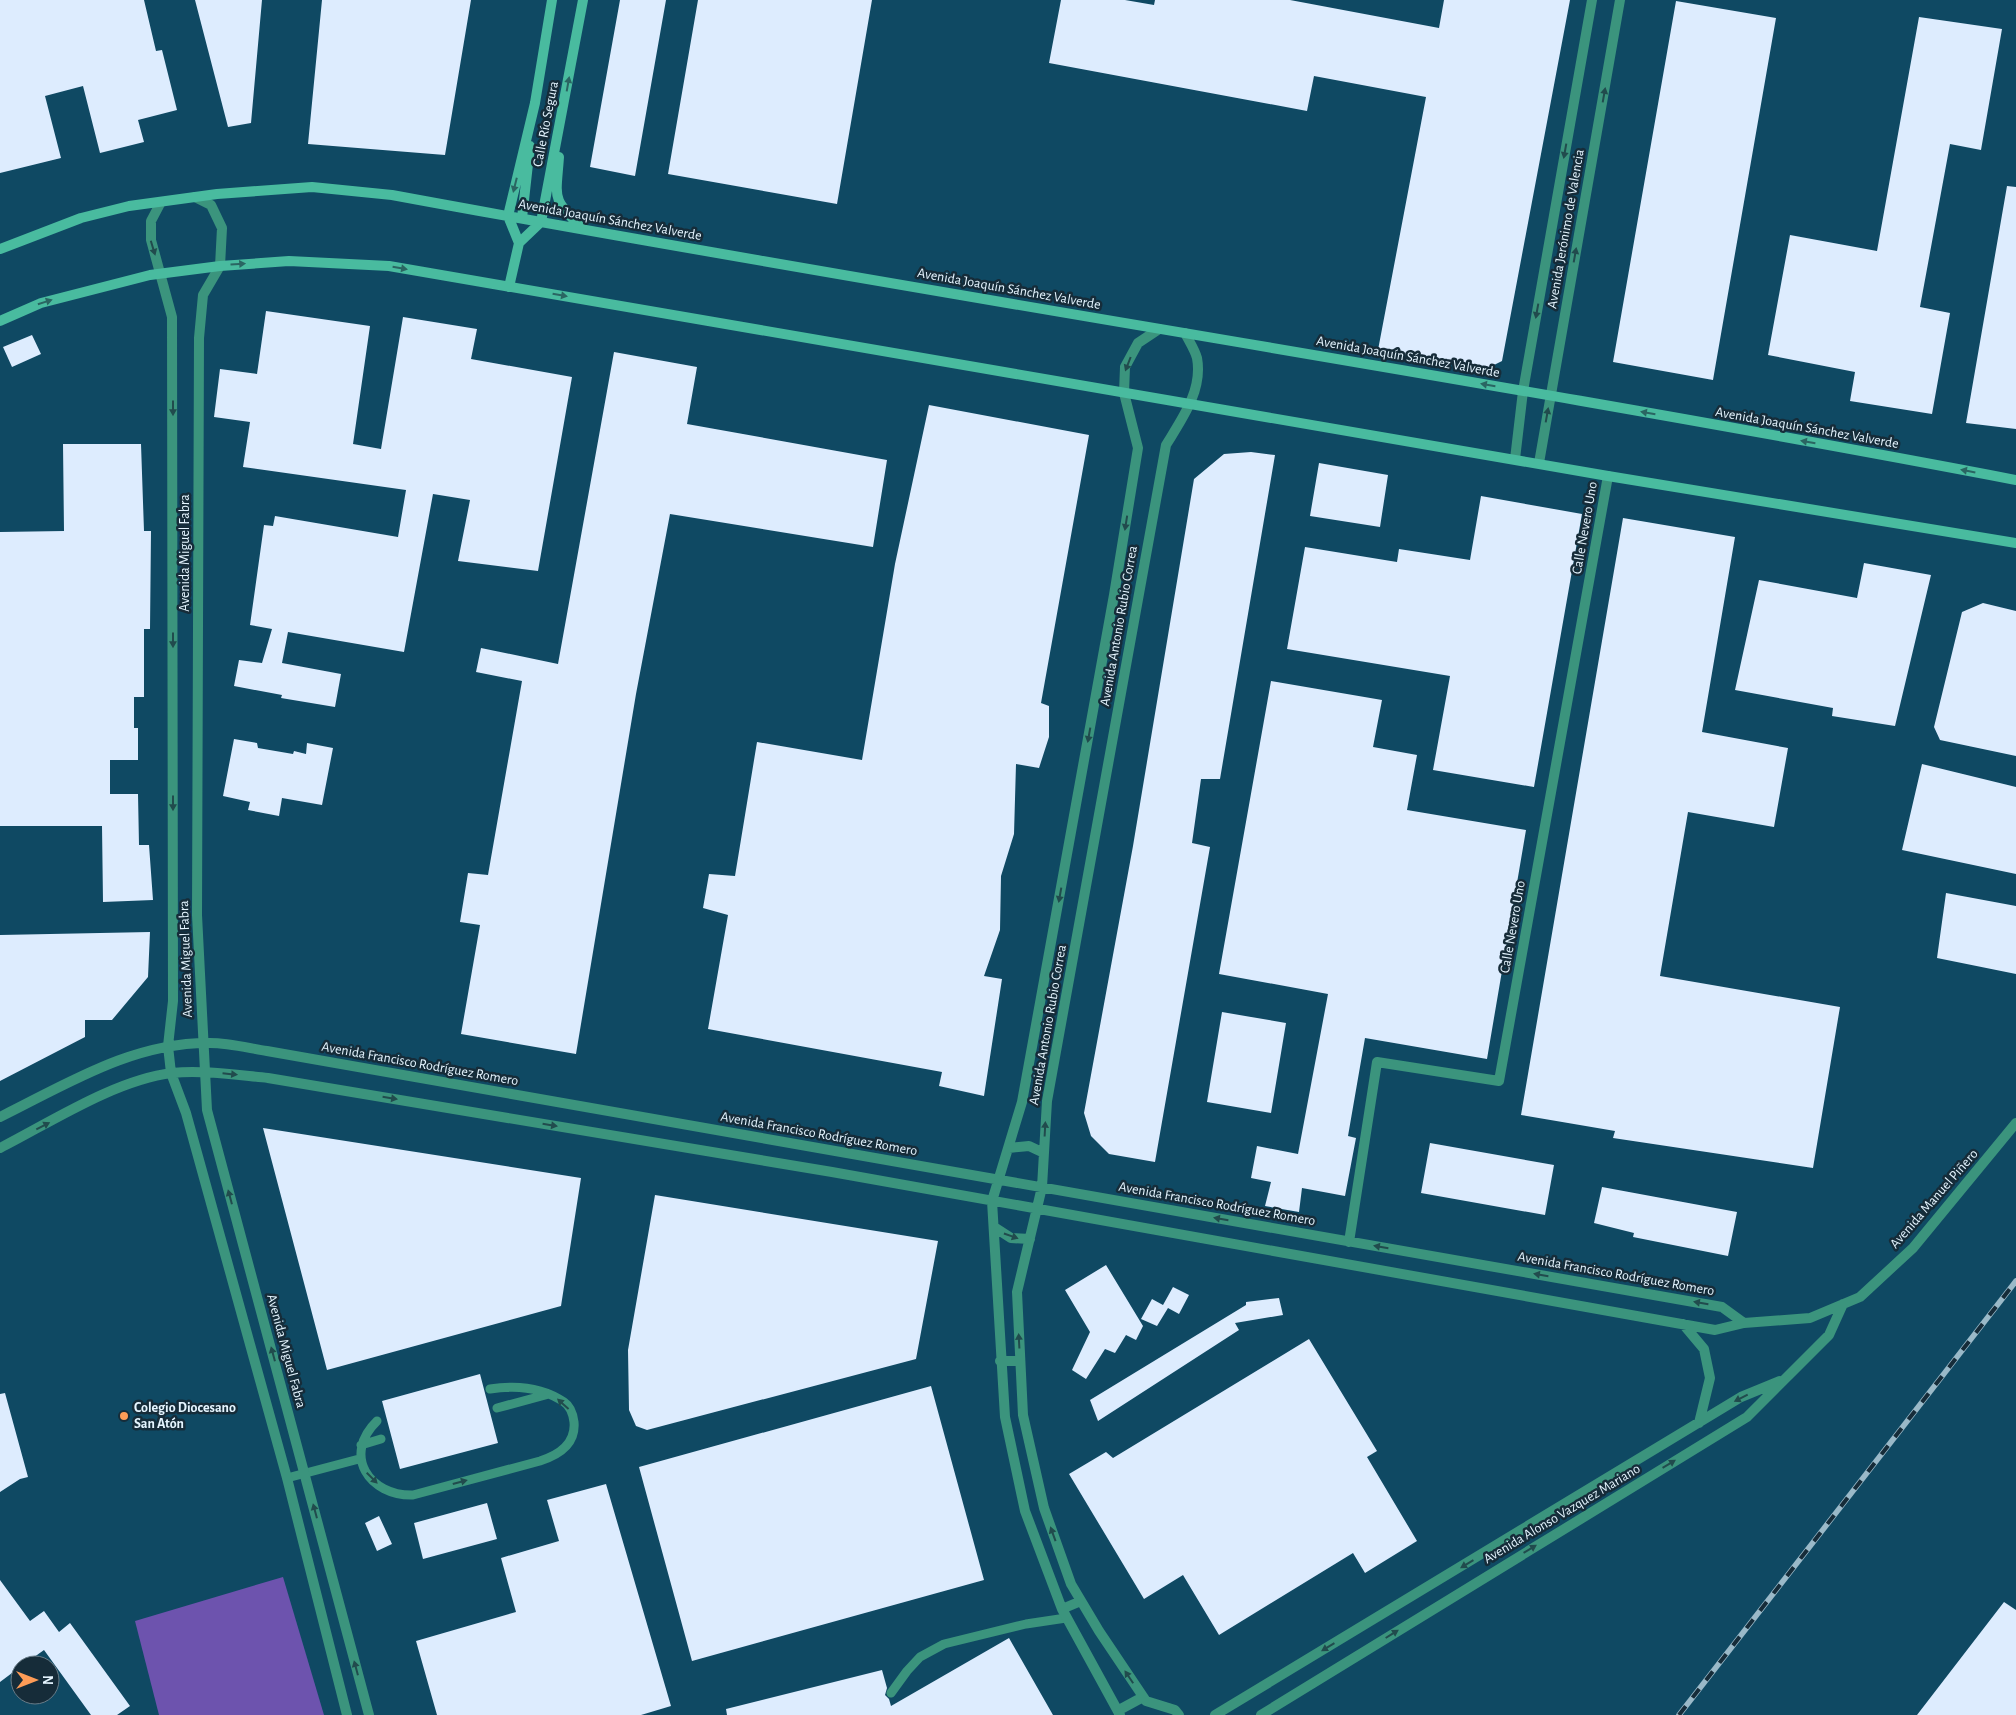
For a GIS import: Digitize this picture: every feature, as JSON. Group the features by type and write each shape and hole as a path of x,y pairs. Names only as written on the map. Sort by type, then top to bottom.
{"main road":[{"name":"Calle Río Segura","path":"508,216 535,103 552,0"},
{"name":"Calle Río Segura","path":"541,222 583,0"},
{"path":"522,218 535,103"},
{"path":"563,111 557,199 560,207 582,228"},
{"name":"Avenida Joaquín Sánchez Valverde","path":"0,249 81,218 129,206 195,197 312,187 392,195 1523,391 2016,480"},
{"path":"508,216 519,244"},
{"path":"509,287 519,244 541,222"},
{"path":"0,321 41,303 75,293 161,274 220,266 289,260 389,266 2016,545"}],"street":[{"name":"Avenida Jerónimo de Valencia","path":"1515,459 1523,391 1592,0"},
{"name":"Avenida Jerónimo de Valencia","path":"1539,463 1620,0"},
{"name":"Avenida Miguel Fabra","path":"195,197 211,205 222,228 220,266 203,295 199,338 197,915 202,1043 207,1110 369,1715"},
{"name":"Avenida Miguel Fabra","path":"161,202 151,221 151,240 172,317 174,390 174,1001 168,1046 171,1074 186,1113 286,1478 347,1715"},
{"name":"Avenida Antonio Rubio Correa","path":"1119,1713 1064,1613 1025,1510 1004,1417 992,1201 1000,1180 1022,1102 1114,595 1138,448 1124,392 1125,367 1138,343 1159,329"},
{"name":"Avenida Antonio Rubio Correa","path":"1143,1697 1071,1584 1044,1508 1023,1415 1017,1292 1038,1210 1042,1187 1047,1101 1166,445 1191,404 1197,380 1197,357 1185,333"},
{"name":"Calle Nevero Uno","path":"1349,1242 1377,1062 1499,1081 1608,476"},
{"name":"Avenida Francisco Rodríguez Romero","path":"0,1117 112,1062 168,1046 202,1043 267,1050 1722,1307 1744,1323"},
{"path":"0,1148 119,1087 171,1074 205,1073 268,1078 992,1201 1715,1330 1744,1323"},
{"name":"Avenida Manuel Piñero","path":"1744,1323 1810,1318 1860,1297 1913,1248 2016,1123"},
{"path":"1009,1148 1029,1146 1044,1153"},
{"path":"994,1227 1011,1238 1030,1239"},
{"path":"1786,1378 1829,1335 1843,1304"},
{"path":"1683,1324 1704,1349 1710,1378 1699,1423"},
{"path":"1000,1362 1020,1361"},
{"name":"Avenida Alonso Vazquez Mariano","path":"1215,1715 1741,1397 1786,1378"},
{"name":"Avenida Alonso Vazquez Mariano","path":"1261,1715 1747,1416 1786,1378"},
{"path":"1064,1613 1082,1601"},
{"path":"1119,1713 1143,1697 1146,1701 1177,1713"},
{"path":"1160,1715 1177,1713"}],"lane":[{"path":"377,1421 361,1444 359,1459 365,1471 383,1488 403,1495 412,1495 554,1456 571,1440 574,1428 573,1414 566,1403 549,1394 525,1387 490,1389"},
{"path":"497,1408 549,1394"},
{"path":"361,1444 381,1439"},
{"path":"286,1478 359,1459"},
{"path":"891,1693 907,1671 920,1658 944,1644 1064,1613"}],"shaded area":[{"path":"283,1577 324,1715 159,1715 135,1621"}],"building":[{"path":"0,0 144,0 156,51 162,50 177,110 138,120 144,142 100,153 83,86 45,96 61,158 0,173"},
{"path":"195,0 262,0 251,123 228,127"},
{"path":"322,0 471,0 445,155 308,144"},
{"path":"620,0 666,0 635,176 590,167"},
{"path":"698,0 872,0 837,204 668,174"},
{"path":"1061,0 1125,0 1154,5 1155,0 1290,0 1439,28 1444,0 1570,0 1502,361 1484,370 1378,350 1426,97 1314,76 1307,111 1049,63"},
{"path":"1676,1 1776,18 1713,380 1613,362"},
{"path":"1919,17 2002,29 1981,150 1950,144 1920,307 1950,313 1932,414 1850,401 1855,372 1768,355 1790,235 1877,251"},
{"path":"2007,186 2016,187 2016,429 1966,423"},
{"path":"266,311 370,326 353,444 381,449 403,317 477,329 471,359 572,377 538,571 458,561 470,500 433,494 404,652 288,632 282,663 341,674 335,707 281,698 282,695 234,686 239,660 262,663 272,629 250,625 264,525 273,526 275,516 398,537 406,490 243,467 250,422 214,417 220,369 257,374"},
{"path":"32,335 41,354 12,367 3,347"},
{"path":"614,352 697,367 687,424 887,460 873,547 670,514 636,694 576,1054 461,1034 480,925 460,922 468,873 488,875 522,681 476,672 481,648 558,664"},
{"path":"929,405 1089,435 1041,703 1049,706 1049,737 1039,768 1016,764 1014,834 1001,876 1000,930 984,976 1002,979 984,1096 939,1086 942,1072 708,1029 728,915 703,908 709,874 735,876 757,742 862,760 895,564"},
{"path":"63,444 141,444 144,531 151,531 150,629 144,629 144,697 134,697 134,728 138,728 138,760 110,760 110,794 138,794 139,845 149,845 153,900 103,902 102,826 0,826 0,532 64,531"},
{"path":"1251,452 1275,455 1220,779 1201,779 1192,843 1210,847 1155,1162 1109,1154 1091,1136 1084,1113 1133,846 1194,479 1224,454"},
{"path":"1319,463 1388,475 1380,527 1310,516"},
{"path":"1481,496 1582,514 1534,787 1433,770 1450,676 1287,649 1305,547 1397,562 1399,549 1470,560"},
{"path":"1623,518 1735,537 1702,732 1788,748 1774,827 1688,812 1660,976 1840,1007 1813,1168 1613,1138 1615,1131 1521,1115"},
{"path":"1864,563 1931,575 1895,726 1832,716 1833,708 1735,690 1759,580 1857,598"},
{"path":"1983,603 2016,611 2016,756 1940,740 1934,727 1962,612"},
{"path":"1271,681 1382,700 1373,747 1417,755 1407,810 1526,830 1487,1059 1365,1038 1348,1136 1356,1138 1345,1196 1302,1188 1299,1212 1265,1206 1271,1182 1251,1178 1257,1146 1298,1154 1328,994 1219,974"},
{"path":"234,739 257,743 258,748 293,754 294,751 306,754 307,743 333,748 322,805 282,798 279,816 248,810 250,802 223,796"},
{"path":"1922,764 2016,787 2016,874 1902,850"},
{"path":"1946,893 2016,906 2016,974 1937,958"},
{"path":"150,932 148,977 112,1020 85,1020 85,1037 0,1081 0,935"},
{"path":"1222,1012 1286,1023 1271,1113 1207,1102"},
{"path":"263,1128 581,1178 561,1306 327,1370"},
{"path":"1430,1143 1554,1165 1545,1215 1421,1193"},
{"path":"1602,1187 1737,1212 1728,1256 1633,1237 1634,1233 1594,1223"},
{"path":"655,1195 938,1241 916,1359 647,1430 636,1426 629,1410 628,1350"},
{"path":"1106,1265 1143,1326 1136,1340 1126,1335 1115,1353 1105,1349 1086,1379 1072,1370 1090,1332 1065,1290"},
{"path":"1173,1287 1189,1295 1179,1314 1168,1308 1157,1326 1141,1319 1152,1299 1163,1305"},
{"path":"1279,1298 1283,1315 1235,1323 1239,1330 1098,1421 1090,1400 1246,1305 1246,1302"},
{"path":"1309,1339 1377,1451 1367,1457 1417,1541 1365,1573 1353,1553 1219,1635 1183,1575 1144,1599 1069,1474 1106,1452 1113,1458"},
{"path":"480,1374 498,1443 400,1469 382,1401"},
{"path":"931,1386 984,1580 692,1661 639,1467"},
{"path":"5,1393 28,1477 20,1479 0,1492 0,1394"},
{"path":"606,1484 671,1706 641,1715 437,1715 416,1641 516,1612 501,1558 559,1541 547,1500"},
{"path":"487,1503 497,1539 423,1559 414,1523"},
{"path":"379,1516 392,1544 377,1551 365,1523"},
{"path":"0,1580 30,1621 44,1611 59,1632 70,1623 130,1706 117,1715 91,1715 60,1672 60,1655 48,1655 44,1650 37,1655 10,1655 10,1674 0,1682"},
{"path":"2004,1602 2016,1610 2016,1715 1917,1715"},
{"path":"1009,1638 1053,1715 727,1715 726,1709 882,1670 887,1688 885,1695 889,1699 891,1706"}],"railway":[{"path":"1679,1715 2016,1281"}],"place":[{"name":"Colegio Diocesano San Atón","path":"124,1416"}]}
